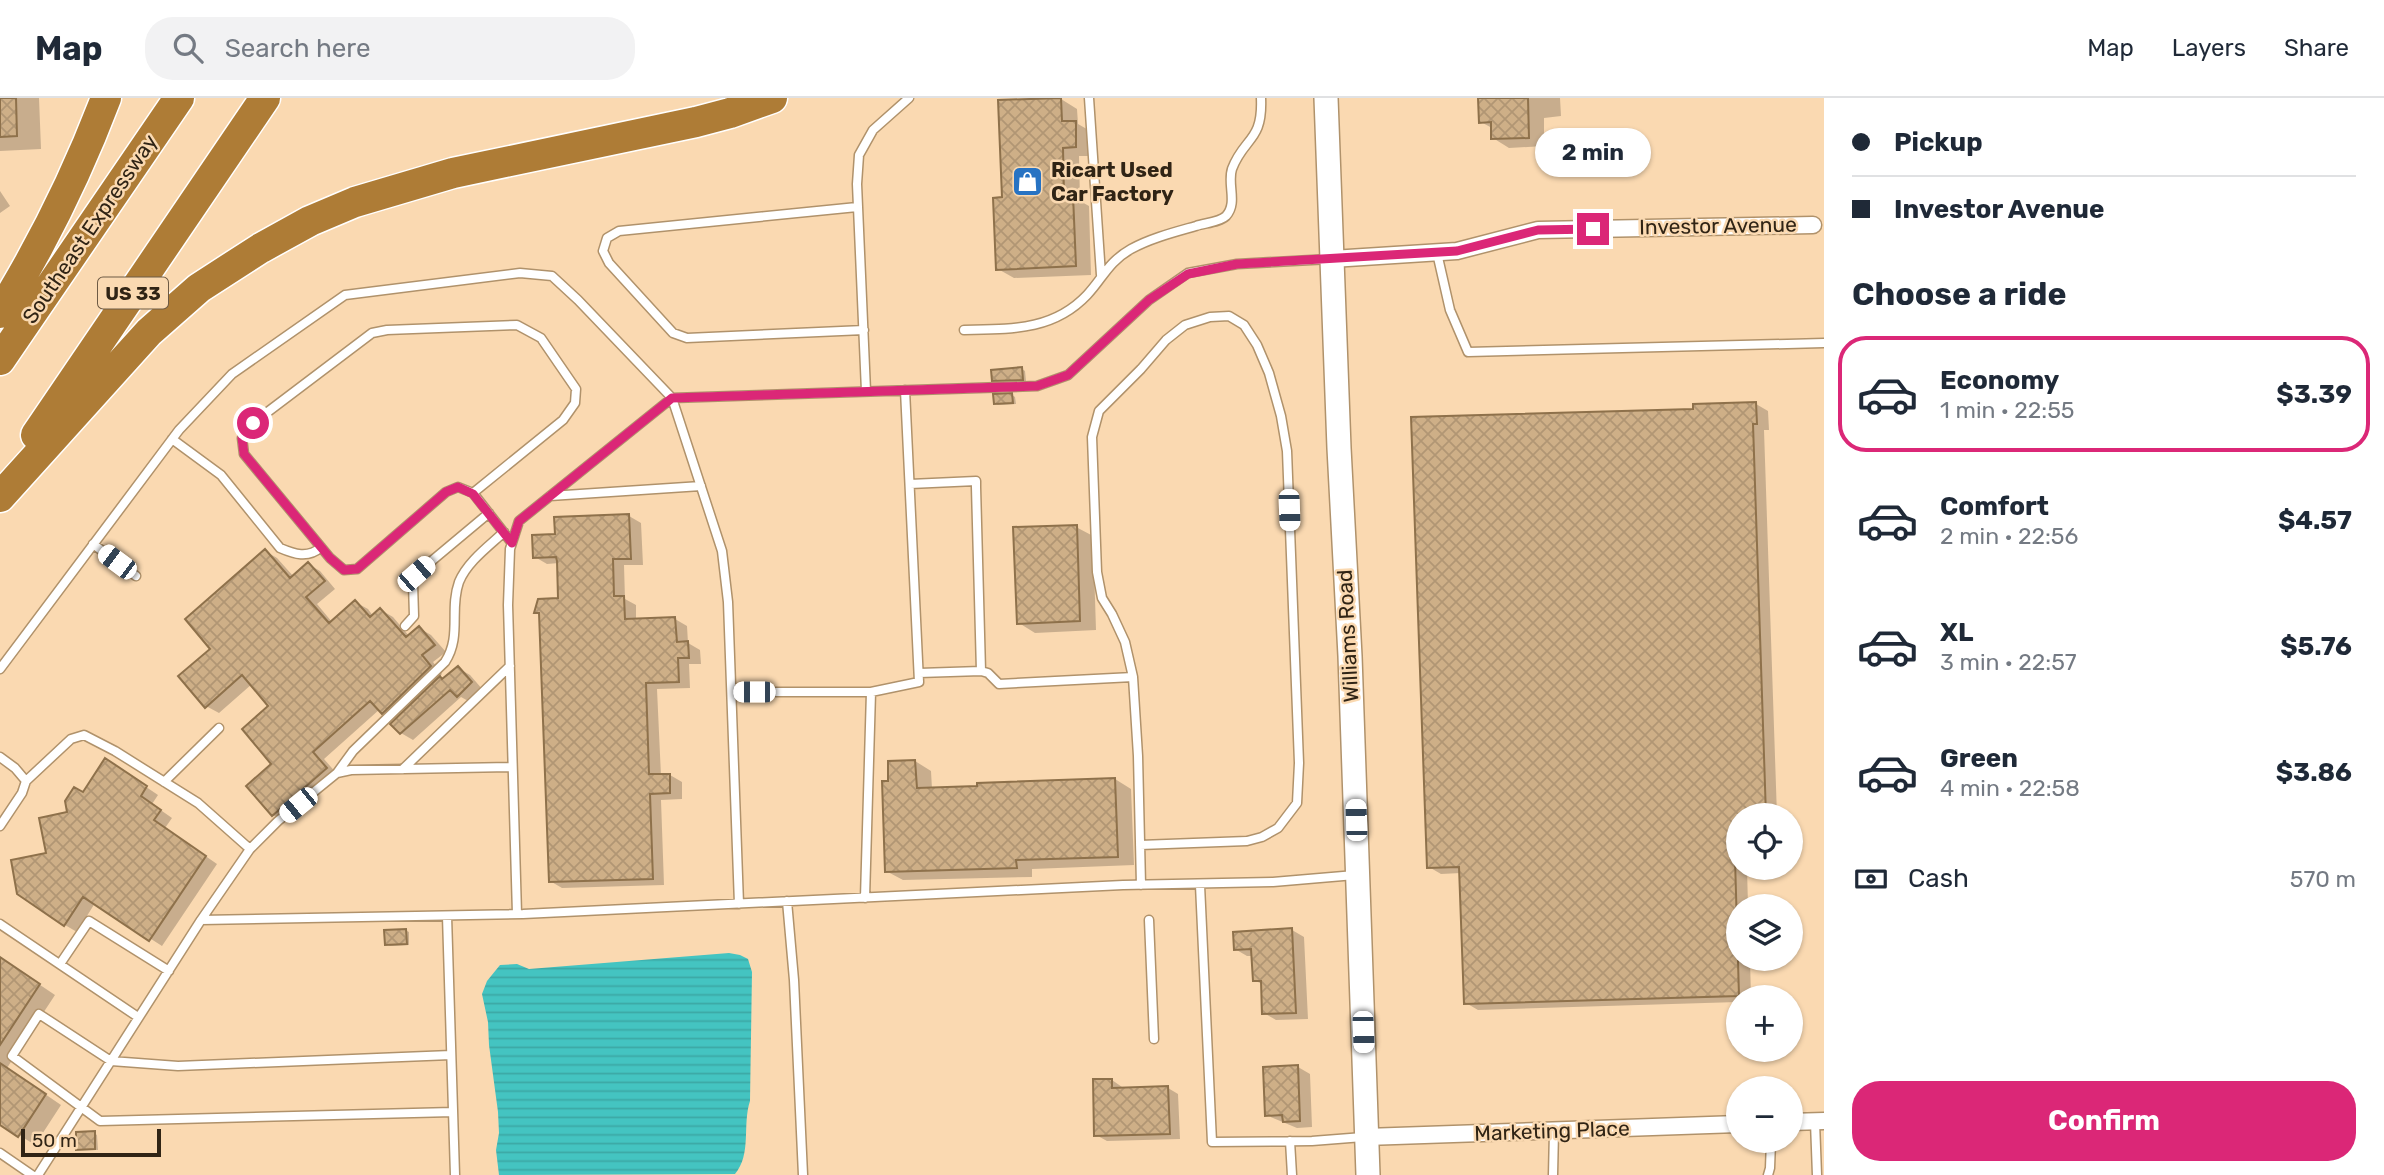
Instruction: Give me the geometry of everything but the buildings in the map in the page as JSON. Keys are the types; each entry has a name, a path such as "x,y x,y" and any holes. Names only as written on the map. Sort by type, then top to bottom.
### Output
{"highway":[{"path":"0,313 22,276 87,147 106,98"},
{"name":"Southeast Expressway","path":"0,360 179,98"},
{"name":"US 33","path":"0,487 265,98"},
{"path":"0,497 149,332 199,288 261,248 310,221 355,202 453,173 696,122 772,98"}],"main road":[{"name":"Williams Road","path":"1326,98 1368,1175"}],"street":[{"name":"Investor Avenue","path":"1332,259 1457,251 1538,230 1813,225"},
{"name":"Marketing Place","path":"1366,1137 1726,1124"}],"lane":[{"path":"866,391 857,207 859,155 873,130 909,98"},
{"path":"1089,98 1101,275"},
{"path":"964,330 1010,329 1038,325 1072,310 1090,292 1101,275 1131,250 1162,237 1224,218 1231,208 1231,171 1260,125 1261,98"},
{"path":"857,207 619,230 607,237 604,251 610,263 673,333 687,338 864,330"},
{"path":"1437,253 1450,310 1468,352 1824,343"},
{"path":"517,914 508,605 512,543 519,521 550,496 672,398 1037,386 1068,375 1149,300 1188,274 1237,264 1332,259"},
{"path":"0,669 172,439 232,373 345,295 520,273 552,276 672,398 722,551 728,602 738,904"},
{"path":"1140,845 1247,841 1262,837 1278,828 1297,803 1299,763 1287,451 1269,373 1257,345 1244,325 1229,316 1210,317 1185,325 1166,340 1099,411 1092,437 1097,572 1102,597 1125,642 1133,677 1141,885"},
{"path":"473,494 563,420 575,403 576,389 541,338 517,325 387,330 372,333 253,423 242,438 244,454 321,547 344,570 357,569 446,492 458,487 473,494 512,543"},
{"path":"732,692 871,692 919,682 905,390"},
{"path":"172,439 221,475 279,548 306,555 321,547"},
{"path":"909,484 976,481 981,671"},
{"path":"550,496 701,486"},
{"path":"405,626 414,617 413,583 416,574 489,513"},
{"path":"38,1175 201,920 250,849 278,821 337,773 353,751 445,663 453,650 460,580 472,562 504,532"},
{"path":"93,544 136,576"},
{"path":"402,769 510,666"},
{"path":"919,673 981,671 988,673 999,684 1133,677"},
{"path":"865,898 871,692"},
{"path":"164,782 219,728"},
{"path":"0,826 22,793 26,781 71,739 84,735 115,751 198,803 250,849"},
{"path":"0,757 26,781"},
{"path":"337,773 351,770 512,767"},
{"path":"201,920 517,914 1141,885 1273,883 1358,874"},
{"path":"1200,885 1212,1142 1366,1137"},
{"path":"787,901 794,980 803,1175"},
{"path":"447,916 455,1175"},
{"path":"1149,920 1154,1038"},
{"path":"60,964 89,921 169,971"},
{"path":"0,924 138,1017"},
{"path":"451,1055 178,1066 111,1061 39,1014 12,1056 100,1121 453,1112"},
{"path":"1818,1175 1820,1121"},
{"path":"1553,1175 1554,1131"},
{"path":"1290,1141 1292,1175"},
{"path":"0,1153 32,1175"},
{"path":"1768,1175 1771,1153"}],"water":[{"path":"729,953 748,959 752,972 750,1101 743,1158 735,1174 499,1175 496,1150 499,1133 498,1112 488,1022 482,994 487,981 500,965 517,964 529,969"}],"place":[{"name":"Ricart Used Car Factory","path":"1028,182"}],"route":[{"path":"253,423 242,438 244,454 330,558 344,570 357,569 446,492 458,487 473,494 512,543 519,521 672,398 1037,386 1068,375 1149,300 1188,274 1237,264 1457,251 1538,230 1593,229"}]}
